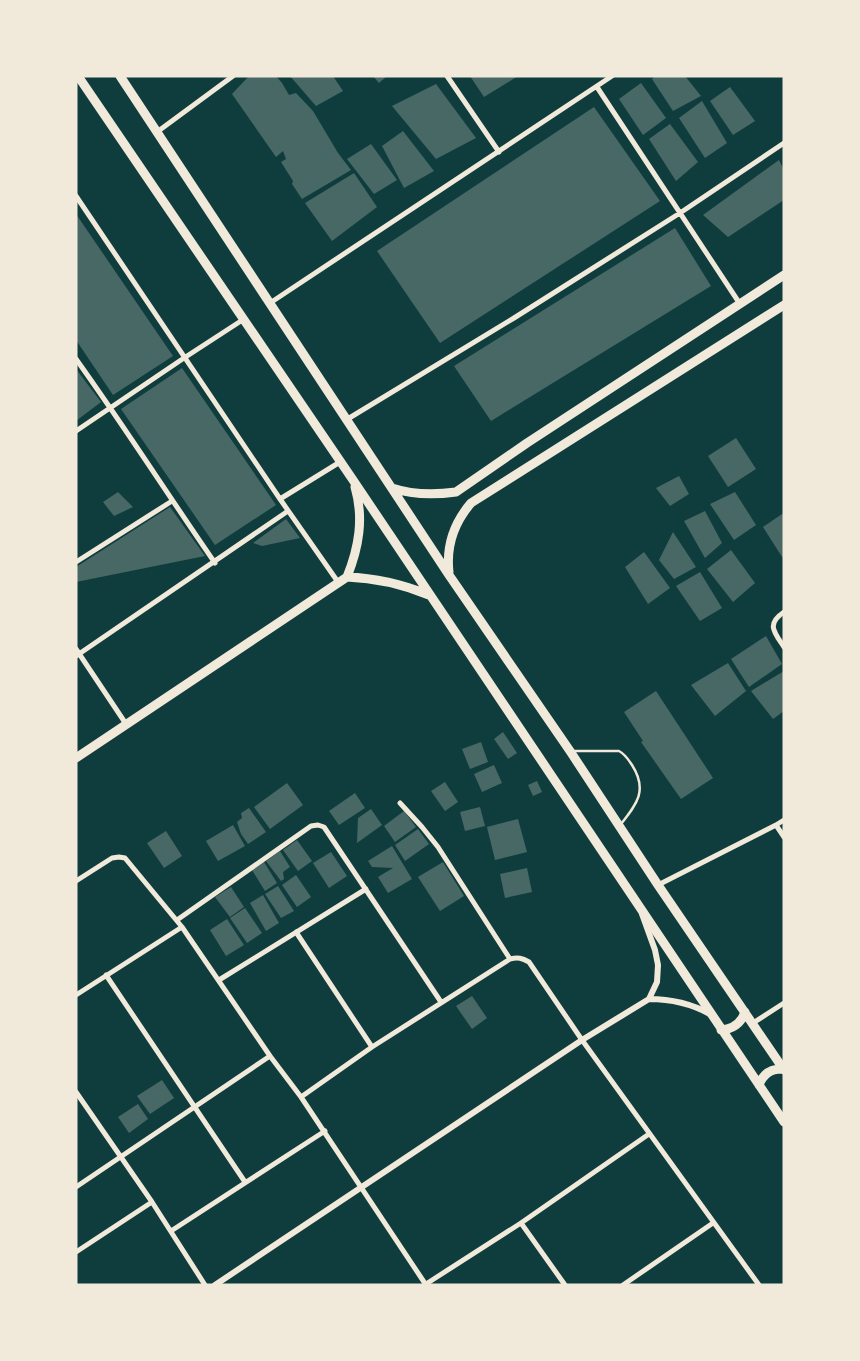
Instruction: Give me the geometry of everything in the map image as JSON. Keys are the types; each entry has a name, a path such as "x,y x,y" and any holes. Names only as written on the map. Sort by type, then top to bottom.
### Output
{"main road":[{"path":"78,76 244,319 784,1122"},
{"path":"120,76 449,575 784,1069"},
{"path":"392,488 422,494 456,492 784,275"},
{"path":"449,575 448,555 452,536 460,519 471,503 784,305"},
{"path":"76,758 346,576 355,553 360,529 360,512 352,480"},
{"path":"346,576 389,582 429,596"},
{"path":"721,1030 732,1028 740,1022 745,1012"},
{"path":"759,1085 763,1076 767,1073 775,1069 784,1069"}],"street":[{"path":"157,132 234,76"},
{"path":"447,76 499,152"},
{"path":"270,302 612,76"},
{"path":"597,87 740,304"},
{"path":"346,420 514,318 680,213 784,143"},
{"path":"76,196 184,358 338,582"},
{"path":"76,431 244,319"},
{"path":"76,359 215,562"},
{"path":"280,499 340,462"},
{"path":"76,562 172,501"},
{"path":"126,724 77,653 215,562 288,511"},
{"path":"784,612 776,616 773,625 775,633 784,647"},
{"path":"400,803 438,847 510,959"},
{"path":"658,885 784,820"},
{"path":"776,825 784,837"},
{"path":"177,920 311,826 324,826 442,1002"},
{"path":"76,881 112,858 126,858 182,927 270,1056 325,1131 426,1284 521,1223 649,1134"},
{"path":"219,980 366,889"},
{"path":"640,908 655,950 658,965 656,982 649,999"},
{"path":"76,995 182,927"},
{"path":"296,932 372,1047"},
{"path":"301,1097 372,1047 510,959 523,958 529,962 582,1040 759,1285"},
{"path":"106,975 245,1182"},
{"path":"215,1285 582,1040 649,999 662,999 687,1004 710,1014"},
{"path":"753,1023 784,1003"},
{"path":"76,1187 270,1056"},
{"path":"76,1092 152,1202 205,1285"},
{"path":"171,1231 325,1131"},
{"path":"76,1252 152,1202"},
{"path":"521,1223 565,1285"},
{"path":"623,1285 713,1223"}],"lane":[{"path":"570,751 612,750 624,753 637,774 640,791 633,810 620,826"}],"building":[{"path":"249,76 276,76 289,95 296,93 313,111 338,153 351,170 302,199 281,162 286,159 283,151 276,157 232,94"},
{"path":"290,76 333,76 343,91 316,106"},
{"path":"373,76 387,76 379,83"},
{"path":"470,76 518,76 484,97"},
{"path":"655,76 685,76 701,96 673,111 652,79"},
{"path":"641,83 666,118 643,135 619,99"},
{"path":"436,84 476,138 436,159 392,106"},
{"path":"730,87 755,121 733,135 710,101"},
{"path":"702,101 727,143 705,158 679,118"},
{"path":"594,107 660,201 440,343 377,251"},
{"path":"670,124 698,162 676,181 649,139"},
{"path":"403,131 434,171 404,188 382,146"},
{"path":"371,144 397,180 374,194 347,159"},
{"path":"779,160 784,170 784,200 728,237 703,215"},
{"path":"354,173 377,207 332,241 305,203"},
{"path":"76,214 173,356 113,395 76,340"},
{"path":"675,228 711,286 491,421 454,366"},
{"path":"182,368 276,505 215,545 121,409"},
{"path":"76,369 101,402 76,421"},
{"path":"736,438 756,469 728,487 708,456"},
{"path":"679,476 689,494 670,506 656,488"},
{"path":"118,492 133,507 114,516 103,502"},
{"path":"735,492 756,525 734,540 710,504"},
{"path":"170,507 205,556 76,582 76,567"},
{"path":"705,511 722,543 705,558 684,521"},
{"path":"782,514 784,516 784,560 763,527"},
{"path":"286,519 300,538 262,546 253,543"},
{"path":"673,532 696,567 674,579 659,560"},
{"path":"731,550 755,583 733,602 707,569"},
{"path":"644,552 670,588 648,604 625,567"},
{"path":"700,572 722,608 700,621 676,586"},
{"path":"766,636 782,664 749,687 731,659"},
{"path":"728,663 746,691 715,716 691,685"},
{"path":"784,671 784,711 773,719 751,691"},
{"path":"656,691 713,778 681,799 641,742 643,741 624,712"},
{"path":"503,732 517,753 508,759 494,739"},
{"path":"481,742 488,762 470,769 462,749"},
{"path":"494,765 502,783 482,792 474,774"},
{"path":"537,781 542,792 533,796 528,785"},
{"path":"445,782 458,802 445,811 431,791"},
{"path":"287,783 303,805 270,829 254,807"},
{"path":"355,793 365,808 339,825 329,811"},
{"path":"480,807 485,826 465,831 460,812"},
{"path":"249,808 266,832 248,844 241,834 237,822 242,818 241,813"},
{"path":"371,809 382,825 357,843 358,818"},
{"path":"404,811 416,827 395,842 384,826"},
{"path":"518,819 527,852 495,860 487,827"},
{"path":"233,825 245,846 218,861 206,841"},
{"path":"418,829 429,844 405,861 395,845"},
{"path":"166,831 182,856 164,868 147,843"},
{"path":"297,840 312,861 298,871 283,850"},
{"path":"392,846 412,879 388,893 378,877 393,868 372,867 368,861"},
{"path":"280,851 290,867 283,872 284,879 281,881 266,861"},
{"path":"331,852 347,876 329,888 313,863"},
{"path":"264,862 277,883 265,891 252,870"},
{"path":"443,862 464,896 440,911 418,877"},
{"path":"527,868 532,892 505,898 500,874"},
{"path":"296,875 311,897 297,907 282,885"},
{"path":"278,886 294,911 281,918 265,894"},
{"path":"231,887 244,907 230,917 215,897"},
{"path":"263,895 279,923 266,931 250,903"},
{"path":"245,908 262,933 247,943 230,918"},
{"path":"227,919 244,945 226,956 210,930"},
{"path":"472,996 487,1018 472,1029 456,1006"},
{"path":"162,1080 174,1098 150,1114 137,1096"},
{"path":"138,1104 148,1119 129,1133 118,1117"}]}
